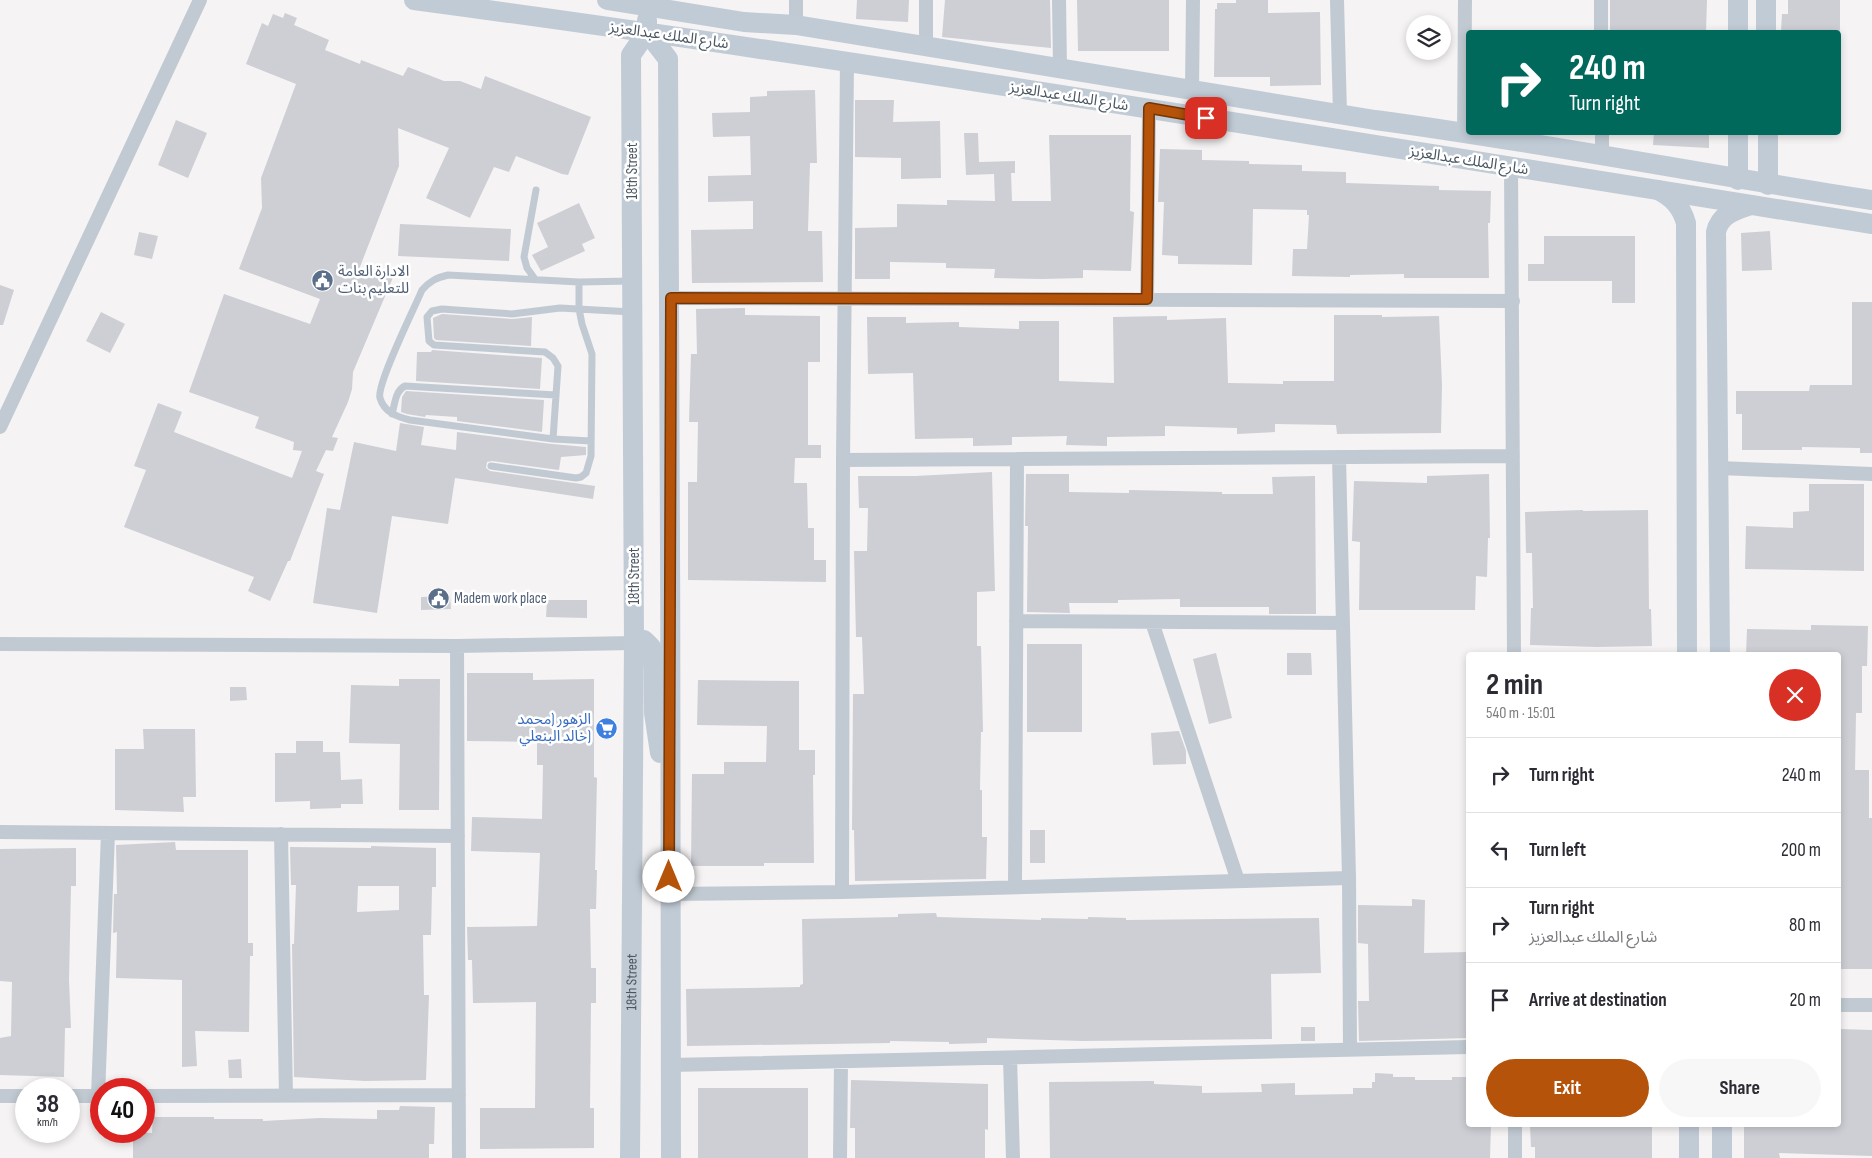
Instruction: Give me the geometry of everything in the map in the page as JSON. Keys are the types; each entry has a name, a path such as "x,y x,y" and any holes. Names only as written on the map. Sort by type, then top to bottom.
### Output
{"street":[{"path":"0,427 200,0"},
{"name":"شارع الملك عبدالعزيز","path":"414,0 648,32 1149,108 1872,224"},
{"name":"شارع الملك عبدالعزيز","path":"607,0 647,3 744,22 796,25 1340,114 1464,132"},
{"path":"796,0 796,25"},
{"path":"926,0 926,46"},
{"path":"1059,0 1060,68"},
{"path":"1192,90 1193,0"},
{"path":"1337,0 1340,114"},
{"path":"1464,132 1465,0"},
{"path":"1601,0 1601,30"},
{"path":"1738,0 1738,30"},
{"path":"1766,0 1766,30"},
{"path":"647,3 648,32 668,59 671,298 670,1158"},
{"name":"18th Street","path":"630,1158 634,643 631,56 648,32"},
{"path":"842,892 843,460 847,62"},
{"path":"1147,299 1149,108"},
{"name":"شارع الملك عبدالعزيز","path":"1481,135 1738,180 1872,200"},
{"path":"1602,135 1602,156"},
{"path":"1738,135 1738,180"},
{"path":"1768,135 1768,184"},
{"path":"1511,166 1514,652"},
{"path":"1657,188 1670,196 1678,204 1683,212 1686,223 1687,652"},
{"path":"1720,652 1716,232 1717,225 1729,213 1751,205"},
{"path":"671,298 1513,301"},
{"path":"843,460 1513,456"},
{"path":"1339,457 1350,878 1350,1050"},
{"path":"1015,886 1017,459"},
{"path":"1719,468 1872,474"},
{"path":"1016,621 1343,623"},
{"path":"1152,622 1238,881"},
{"path":"0,644 457,646 634,643 644,640 651,647 654,669 654,713 670,824"},
{"path":"457,646 459,1158"},
{"path":"0,832 458,836"},
{"path":"101,1078 108,833"},
{"path":"281,834 286,1095"},
{"path":"669,894 842,892 1350,878"},
{"path":"1841,1005 1872,1005"},
{"path":"670,1065 1466,1047"},
{"path":"1010,1058 1013,1158"},
{"path":"840,1158 841,1062"},
{"path":"155,1096 458,1095"},
{"path":"0,1096 15,1096"},
{"path":"1515,1127 1515,1158"},
{"path":"1689,1127 1689,1158"},
{"path":"1722,1127 1722,1158"}],"lane":[{"path":"535,279 527,268 524,257 536,190"},
{"path":"591,441 554,439 410,420 392,414 383,404 379,393 388,367 422,290 438,277 580,282 632,281"},
{"path":"491,466 576,478 586,474 590,465 592,354 579,309 580,282"},
{"path":"554,439 558,366 553,358 545,352 434,345 429,341 427,317 432,311 442,309 512,314 560,308 632,312"},
{"path":"392,414 397,393 405,386 556,395"}],"building":[{"path":"857,0 909,0 908,22 856,19"},
{"path":"945,0 1050,0 1051,48 942,37"},
{"path":"1077,0 1169,0 1169,51 1078,51"},
{"path":"1236,0 1268,0 1268,13 1320,12 1321,85 1270,86 1270,77 1214,77 1215,9 1217,9 1217,3 1236,3"},
{"path":"1610,0 1707,0 1706,30 1610,30"},
{"path":"1788,0 1840,0 1840,30 1781,30 1782,14 1788,14"},
{"path":"285,13 297,18 294,25 329,40 325,50 360,64 361,60 403,76 408,67 444,81 460,81 481,89 485,76 591,117 568,175 516,156 509,172 494,167 470,218 426,198 449,148 398,128 399,166 358,272 394,275 353,372 352,389 348,402 332,437 338,438 333,451 326,450 316,471 324,474 290,561 288,561 270,601 248,591 254,577 124,527 146,470 134,466 158,403 182,412 174,432 292,478 302,451 293,450 294,442 255,428 259,417 189,392 224,294 310,324 320,299 239,269 262,208 261,178 296,84 246,64 262,23 268,26 273,14 283,18"},
{"path":"815,90 817,163 810,163 808,231 822,231 823,282 692,283 691,230 753,229 753,201 708,202 708,176 751,175 750,136 713,137 712,113 750,112 750,97 767,96 767,91"},
{"path":"855,100 894,100 893,122 940,121 941,178 901,179 901,158 855,157"},
{"path":"176,120 207,133 188,178 158,165"},
{"path":"964,133 978,133 979,162 1015,161 1015,173 1011,173 1012,201 1051,201 1049,135 1131,135 1130,211 1134,212 1131,271 1083,270 1083,278 994,278 995,269 946,268 946,263 890,262 890,279 855,279 855,228 897,227 897,204 947,205 947,200 995,201 994,174 966,175"},
{"path":"1654,135 1709,135 1709,148 1653,145"},
{"path":"1160,149 1202,150 1202,160 1249,161 1249,164 1302,165 1302,171 1346,172 1346,183 1439,186 1439,190 1491,191 1490,223 1488,223 1489,278 1404,278 1404,274 1350,275 1350,277 1292,276 1293,249 1307,249 1309,215 1307,215 1307,210 1253,209 1252,265 1178,264 1178,256 1162,255 1164,202 1158,202"},
{"path":"579,203 595,238 582,244 585,251 541,271 532,255 548,247 537,223"},
{"path":"400,224 511,229 509,261 398,256"},
{"path":"1770,231 1772,270 1742,271 1741,233"},
{"path":"139,232 158,236 152,259 134,255"},
{"path":"1544,236 1635,236 1635,303 1612,303 1612,281 1528,281 1528,264 1544,264"},
{"path":"0,285 14,290 3,325 0,325"},
{"path":"1852,302 1872,302 1872,453 1860,453 1860,448 1802,447 1802,450 1742,450 1742,414 1736,414 1736,391 1809,391 1810,385 1852,385"},
{"path":"745,308 745,315 820,316 820,362 808,362 808,445 821,445 821,458 795,458 794,483 807,483 808,528 814,528 814,560 826,560 826,582 688,580 688,482 697,482 698,422 689,422 691,354 697,354 696,309"},
{"path":"101,312 125,324 110,353 86,341"},
{"path":"442,314 512,319 532,317 531,346 436,340 434,338 433,318"},
{"path":"1334,315 1382,315 1382,317 1439,316 1442,385 1441,433 1337,434 1336,425 1275,424 1275,432 1237,434 1237,428 1165,426 1165,436 1107,437 1107,446 1066,445 1067,436 1012,437 1012,445 973,446 973,438 915,439 913,373 868,374 867,317 906,317 906,323 959,322 959,327 1019,329 1019,321 1059,321 1059,381 1114,383 1113,317 1167,316 1167,320 1226,318 1228,383 1283,384 1283,381 1334,381"},
{"path":"432,350 542,358 540,389 416,381 417,352 431,352"},
{"path":"406,391 544,400 542,432 457,421 457,417 426,415 425,417 407,414 401,412 402,397"},
{"path":"400,423 424,427 421,445 456,450 457,432 586,447 586,455 561,457 559,470 492,461 487,462 486,468 490,471 595,486 593,499 455,478 448,524 392,516 377,613 313,603 327,508 340,510 354,442 396,451"},
{"path":"992,472 995,591 977,592 977,646 981,646 983,732 981,732 980,790 982,790 982,837 987,837 986,879 855,881 854,830 852,830 853,694 864,694 862,637 856,637 854,551 867,551 868,508 859,508 858,476 915,476"},
{"path":"1026,474 1069,474 1069,492 1129,493 1129,490 1222,492 1222,494 1273,494 1272,477 1315,476 1316,614 1269,614 1269,607 1180,607 1180,599 1118,600 1118,603 1069,603 1070,613 1027,612 1028,526 1025,526"},
{"path":"1489,474 1490,538 1488,538 1487,577 1476,576 1475,610 1359,610 1360,542 1352,541 1354,481 1427,483 1427,476"},
{"path":"1809,484 1864,484 1864,571 1745,569 1746,526 1793,528 1793,512 1809,511"},
{"path":"1648,510 1649,609 1651,609 1652,646 1530,645 1531,608 1533,608 1532,553 1526,553 1525,512"},
{"path":"450,596 451,609 421,610 421,597"},
{"path":"547,600 587,600 587,618 546,617"},
{"path":"1811,625 1868,626 1867,666 1862,666 1862,713 1856,713 1855,770 1869,770 1869,818 1872,818 1872,969 1841,969 1841,652 1746,652 1747,629 1811,630"},
{"path":"1027,644 1082,644 1082,732 1027,732"},
{"path":"1216,653 1232,718 1209,724 1193,659"},
{"path":"1287,653 1311,653 1312,675 1287,675"},
{"path":"467,673 533,673 533,680 594,679 594,777 597,778 595,870 597,870 596,909 590,909 591,968 596,968 596,1003 591,1003 590,1108 594,1108 594,1148 480,1149 480,1108 535,1108 536,1002 473,1003 472,960 468,960 467,927 537,926 540,853 471,851 472,817 542,819 543,765 537,765 537,742 467,741"},
{"path":"399,679 440,679 439,810 399,810 400,744 349,743 351,685 399,686"},
{"path":"698,680 799,681 799,750 815,750 815,775 813,775 814,863 764,863 764,866 691,866 692,774 724,774 724,762 766,762 767,726 697,725"},
{"path":"230,687 246,687 247,700 230,701"},
{"path":"143,729 195,729 196,797 183,797 184,812 115,810 115,749 144,749"},
{"path":"1179,731 1186,751 1186,764 1153,765 1151,733"},
{"path":"296,741 323,741 323,752 340,752 341,780 362,779 363,804 341,804 341,808 310,809 310,801 275,802 275,753 296,753"},
{"path":"1030,830 1045,830 1045,863 1030,863"},
{"path":"175,842 176,850 248,850 248,943 253,943 253,956 250,956 249,1032 195,1031 197,1066 182,1067 182,980 116,978 117,932 113,933 114,894 117,894 116,845"},
{"path":"371,846 436,848 436,887 432,887 431,935 423,935 424,995 429,995 426,1080 365,1081 294,1077 292,944 294,944 296,885 291,885 290,847 371,848","holes":["358,886 399,886 399,910 357,912"]},
{"path":"76,848 76,886 71,886 69,980 71,1028 65,1028 64,1077 0,1075 0,1038 11,1036 12,982 0,981 0,849"},
{"path":"1412,899 1425,900 1424,953 1466,952 1466,1038 1359,1041 1358,1001 1369,1001 1368,944 1358,943 1358,905 1412,906"},
{"path":"936,913 937,917 1041,920 1041,918 1088,919 1088,917 1126,918 1126,920 1319,918 1321,973 1271,974 1272,1039 1083,1041 987,1038 987,1043 949,1044 949,1042 890,1041 890,1043 687,1046 686,989 800,987 803,984 802,919 898,917 898,914"},
{"path":"1301,1027 1315,1027 1315,1041 1301,1041"},
{"path":"1841,1029 1872,1030 1872,1156 1779,1153 1780,1158 1744,1158 1744,1127 1841,1127"},
{"path":"241,1059 242,1078 229,1078 228,1060"},
{"path":"1375,1073 1393,1074 1393,1077 1415,1077 1415,1080 1452,1080 1452,1077 1466,1077 1466,1127 1491,1127 1490,1158 1050,1158 1049,1082 1154,1081 1154,1084 1202,1086 1202,1093 1262,1092 1261,1084 1295,1083 1295,1095 1353,1094 1353,1088 1372,1088 1372,1082 1375,1082"},
{"path":"851,1080 988,1084 988,1130 985,1129 985,1158 855,1158 855,1128 850,1128"},
{"path":"698,1088 808,1088 808,1158 698,1158"},
{"path":"400,1106 435,1107 434,1144 429,1144 429,1158 133,1158 133,1143 155,1143 155,1117 214,1117 214,1119 263,1119 263,1121 320,1118 377,1119 377,1110 399,1110"},
{"path":"1530,1127 1652,1127 1652,1158 1535,1158 1535,1147 1531,1147"}],"place":[{"name":"الادارة العامة للتعليم بنات","path":"322,280"},
{"name":"Madem work place","path":"438,598"},
{"name":"الزهور (محمد خالد البنعلي)","path":"607,728"}],"route":[{"path":"669,877 671,298 1147,299 1149,108 1206,118"}]}
